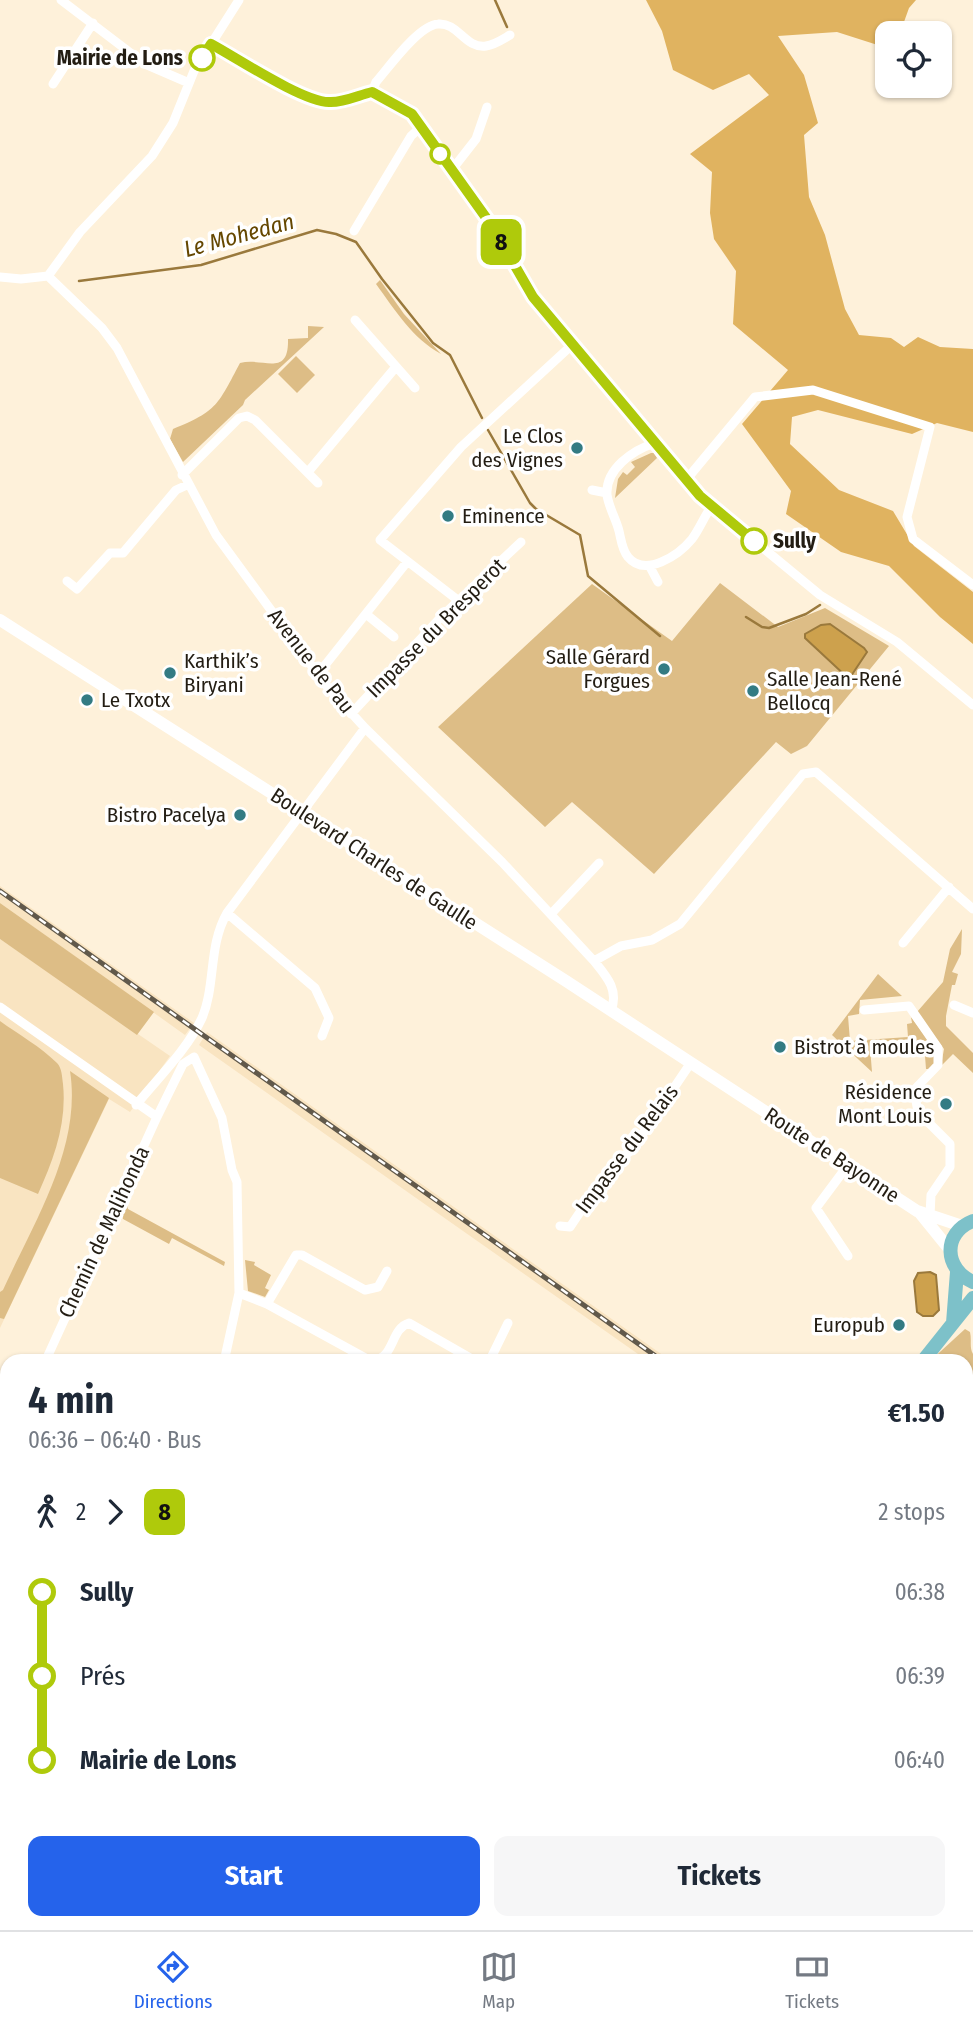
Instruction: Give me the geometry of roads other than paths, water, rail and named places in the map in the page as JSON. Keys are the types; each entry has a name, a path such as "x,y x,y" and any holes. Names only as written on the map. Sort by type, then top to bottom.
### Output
{"main road":[{"name":"Boulevard Charles de Gaulle","path":"0,620 746,1100"},
{"name":"Route de Bayonne","path":"746,1100 924,1213 967,1224"},
{"name":"Route de Bayonne","path":"924,1213 950,1250"},
{"path":"953,1323 957,1272 950,1250 956,1233 967,1224"},
{"path":"957,1272 973,1282"},
{"path":"928,1354 973,1298"}],"street":[{"path":"61,0 145,64 189,83"},
{"path":"0,277 21,279 48,276 80,232 152,156 173,123 189,83 239,0"},
{"path":"53,84 93,23"},
{"path":"372,92 376,82 421,31 438,24 449,26 474,46 487,46 510,35"},
{"path":"211,44 288,88 316,99 330,103 372,92 406,110 422,126 492,226 533,297 711,507 820,595 897,642 973,705"},
{"path":"451,171 476,139 487,107"},
{"path":"354,231 411,136 422,126"},
{"name":"Avenue de Pau","path":"48,276 102,328 117,348 187,485 232,560 318,674 365,728 502,862 594,961 614,993 611,1011"},
{"path":"355,320 415,388"},
{"path":"459,601 380,540 461,447 573,344"},
{"path":"308,472 395,368"},
{"path":"686,480 755,397 813,390 930,427 907,517 913,538 973,585"},
{"path":"182,475 239,418 247,416 256,420 318,482"},
{"path":"655,443 623,460 615,471 607,493 628,557 638,565 650,567 683,548 711,507"},
{"path":"67,581 77,589 110,553 123,553 176,490 187,485"},
{"path":"592,490 607,493"},
{"name":"Impasse du Bresperot","path":"352,714 441,617 522,542"},
{"path":"318,674 407,562"},
{"path":"650,567 658,582"},
{"path":"366,614 394,637"},
{"path":"136,1105 186,1045 202,1017 215,944 227,913 365,728"},
{"path":"594,961 621,946 652,940 680,924 803,774 811,771 837,789 973,909"},
{"path":"551,914 599,863"},
{"path":"903,943 949,887"},
{"path":"227,913 315,988 329,1018 322,1036"},
{"path":"954,1005 973,1013"},
{"path":"864,1010 909,1006 938,1048 938,1065 914,1090 918,1112 950,1144 950,1167 930,1195 924,1213"},
{"path":"0,1007 157,1118"},
{"path":"152,1128 183,1064 194,1056 222,1118 232,1170 237,1182 239,1293 226,1354"},
{"name":"Impasse du Relais","path":"561,1226 570,1227 611,1166 632,1150 690,1064"},
{"name":"Chemin de Malihonda","path":"51,1354 152,1128 136,1105"},
{"path":"848,1165 816,1208 848,1256"},
{"path":"267,1304 296,1255 302,1255 365,1290 378,1287 387,1271"},
{"path":"239,1293 267,1304 358,1354"},
{"path":"387,1354 400,1328 409,1323 463,1354"},
{"path":"493,1354 508,1323"}],"waterway":[{"path":"495,0 507,27"},
{"name":"Le Mohedan","path":"79,281 201,265 317,230 336,234 356,242 433,343 450,355 482,418"},
{"name":"Le Mohedan","path":"488,430 530,503 580,535 588,576 660,636"},
{"name":"Le Mohedan","path":"746,617 762,627 769,628 806,614 820,605"}],"railway":[{"path":"0,891 653,1354"}],"place":[{"name":"Mairie de Lons","path":"202,58"},
{"name":"Le Clos des Vignes","path":"577,448"},
{"name":"Eminence","path":"448,516"},
{"name":"Sully","path":"754,541"},
{"name":"Salle Gérard Forgues","path":"664,669"},
{"name":"Karthik’s Biryani","path":"170,673"},
{"name":"Salle Jean-René Bellocq","path":"753,691"},
{"name":"Le Txotx","path":"87,700"},
{"name":"Bistro Pacelya","path":"240,815"},
{"name":"Bistrot à moules","path":"780,1047"},
{"name":"Résidence Mont Louis","path":"946,1104"},
{"name":"Europub","path":"899,1325"}]}
